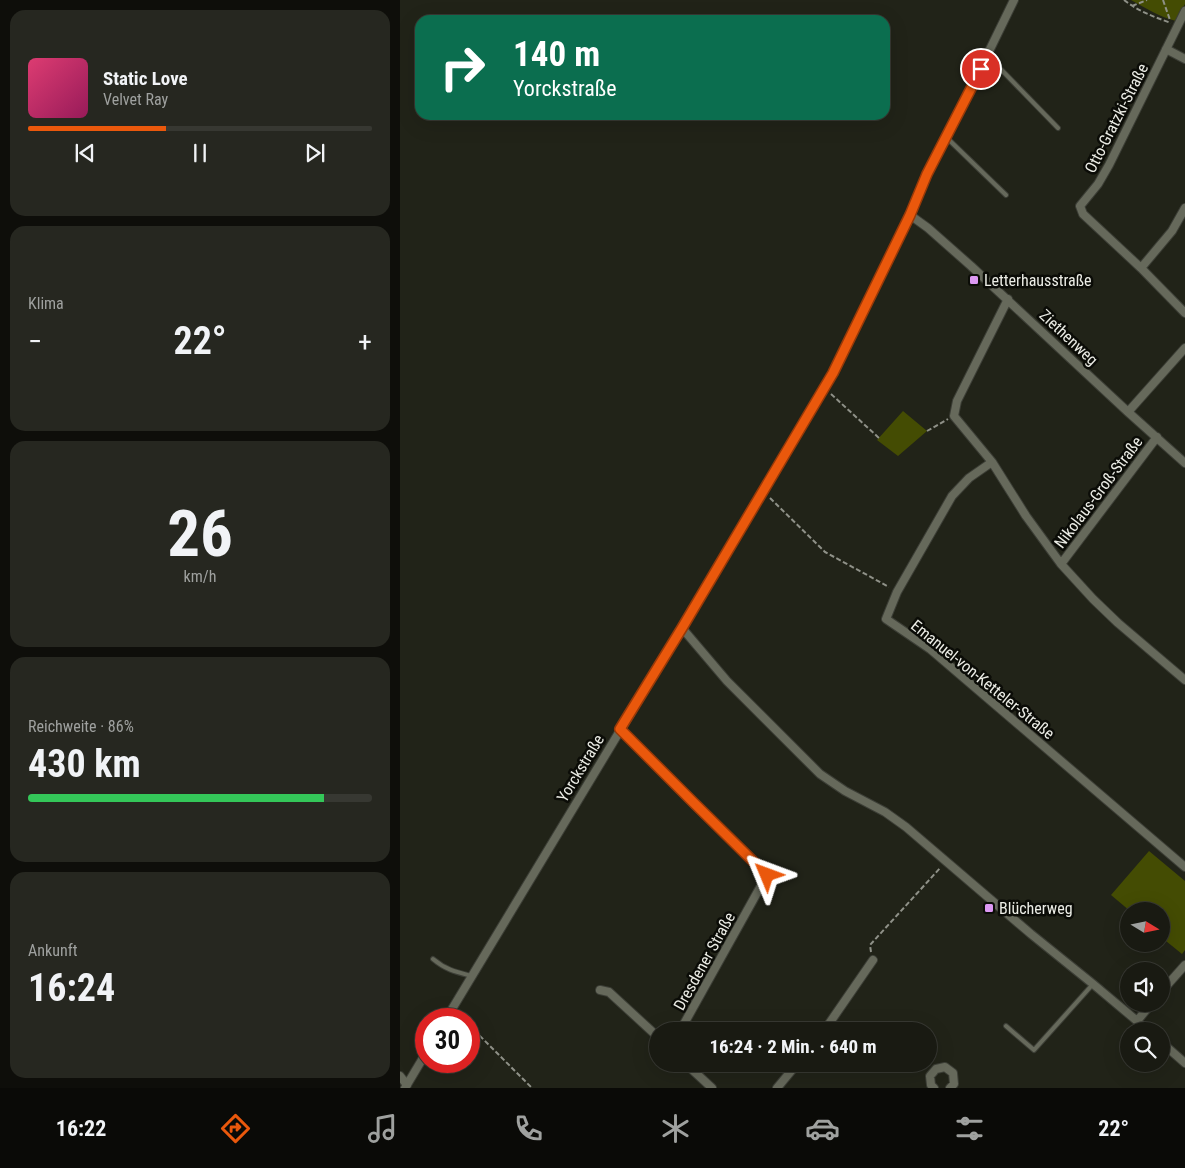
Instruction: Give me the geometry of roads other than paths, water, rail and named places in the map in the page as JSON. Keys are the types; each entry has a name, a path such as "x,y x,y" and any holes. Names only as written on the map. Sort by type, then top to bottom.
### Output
{"street":[{"name":"Yorckstraße","path":"453,1008 825,388 910,215 927,174 1014,0"},
{"name":"Otto-Gratzki-Straße","path":"1185,11 1109,165 1098,184 1080,206 1083,214 1141,268 1185,313"},
{"path":"1166,49 1185,59"},
{"path":"1141,268 1172,231 1185,208"},
{"name":"Ziethenweg","path":"910,215 928,228 1008,299 1185,463"},
{"path":"1008,299 957,401 954,416 992,462 1026,516 1061,564 1118,623 1185,680"},
{"path":"1128,412 1185,348"},
{"name":"Nikolaus-Groß-Straße","path":"1061,564 1157,438"},
{"name":"Emanuel-von-Ketteler-Straße","path":"992,462 969,478 952,496 898,592 886,619 930,649 1185,867"},
{"path":"682,628 727,681 820,774 845,792 885,812 906,827 1031,934 1137,1021 1144,1012"},
{"name":"Dresdener Straße","path":"620,729 767,875 685,1022"},
{"path":"830,1022 873,960"},
{"path":"1170,982 1185,965"},
{"path":"600,990 609,992 649,1029"},
{"path":"1170,1050 1185,1063"},
{"path":"934,1088 930,1085 930,1076 936,1068 944,1067 953,1073 954,1084 950,1088"},
{"path":"400,1076 406,1086 415,1071"},
{"path":"695,1072 712,1088"},
{"path":"777,1088 790,1072"}],"lane":[{"path":"987,55 1058,128"},
{"path":"946,137 1006,195"},
{"path":"433,959 450,971 472,976"},
{"path":"1006,1026 1034,1050 1093,984"}],"place":[{"name":"Letterhausstraße","path":"974,280"},
{"name":"Blücherweg","path":"989,908"}]}
